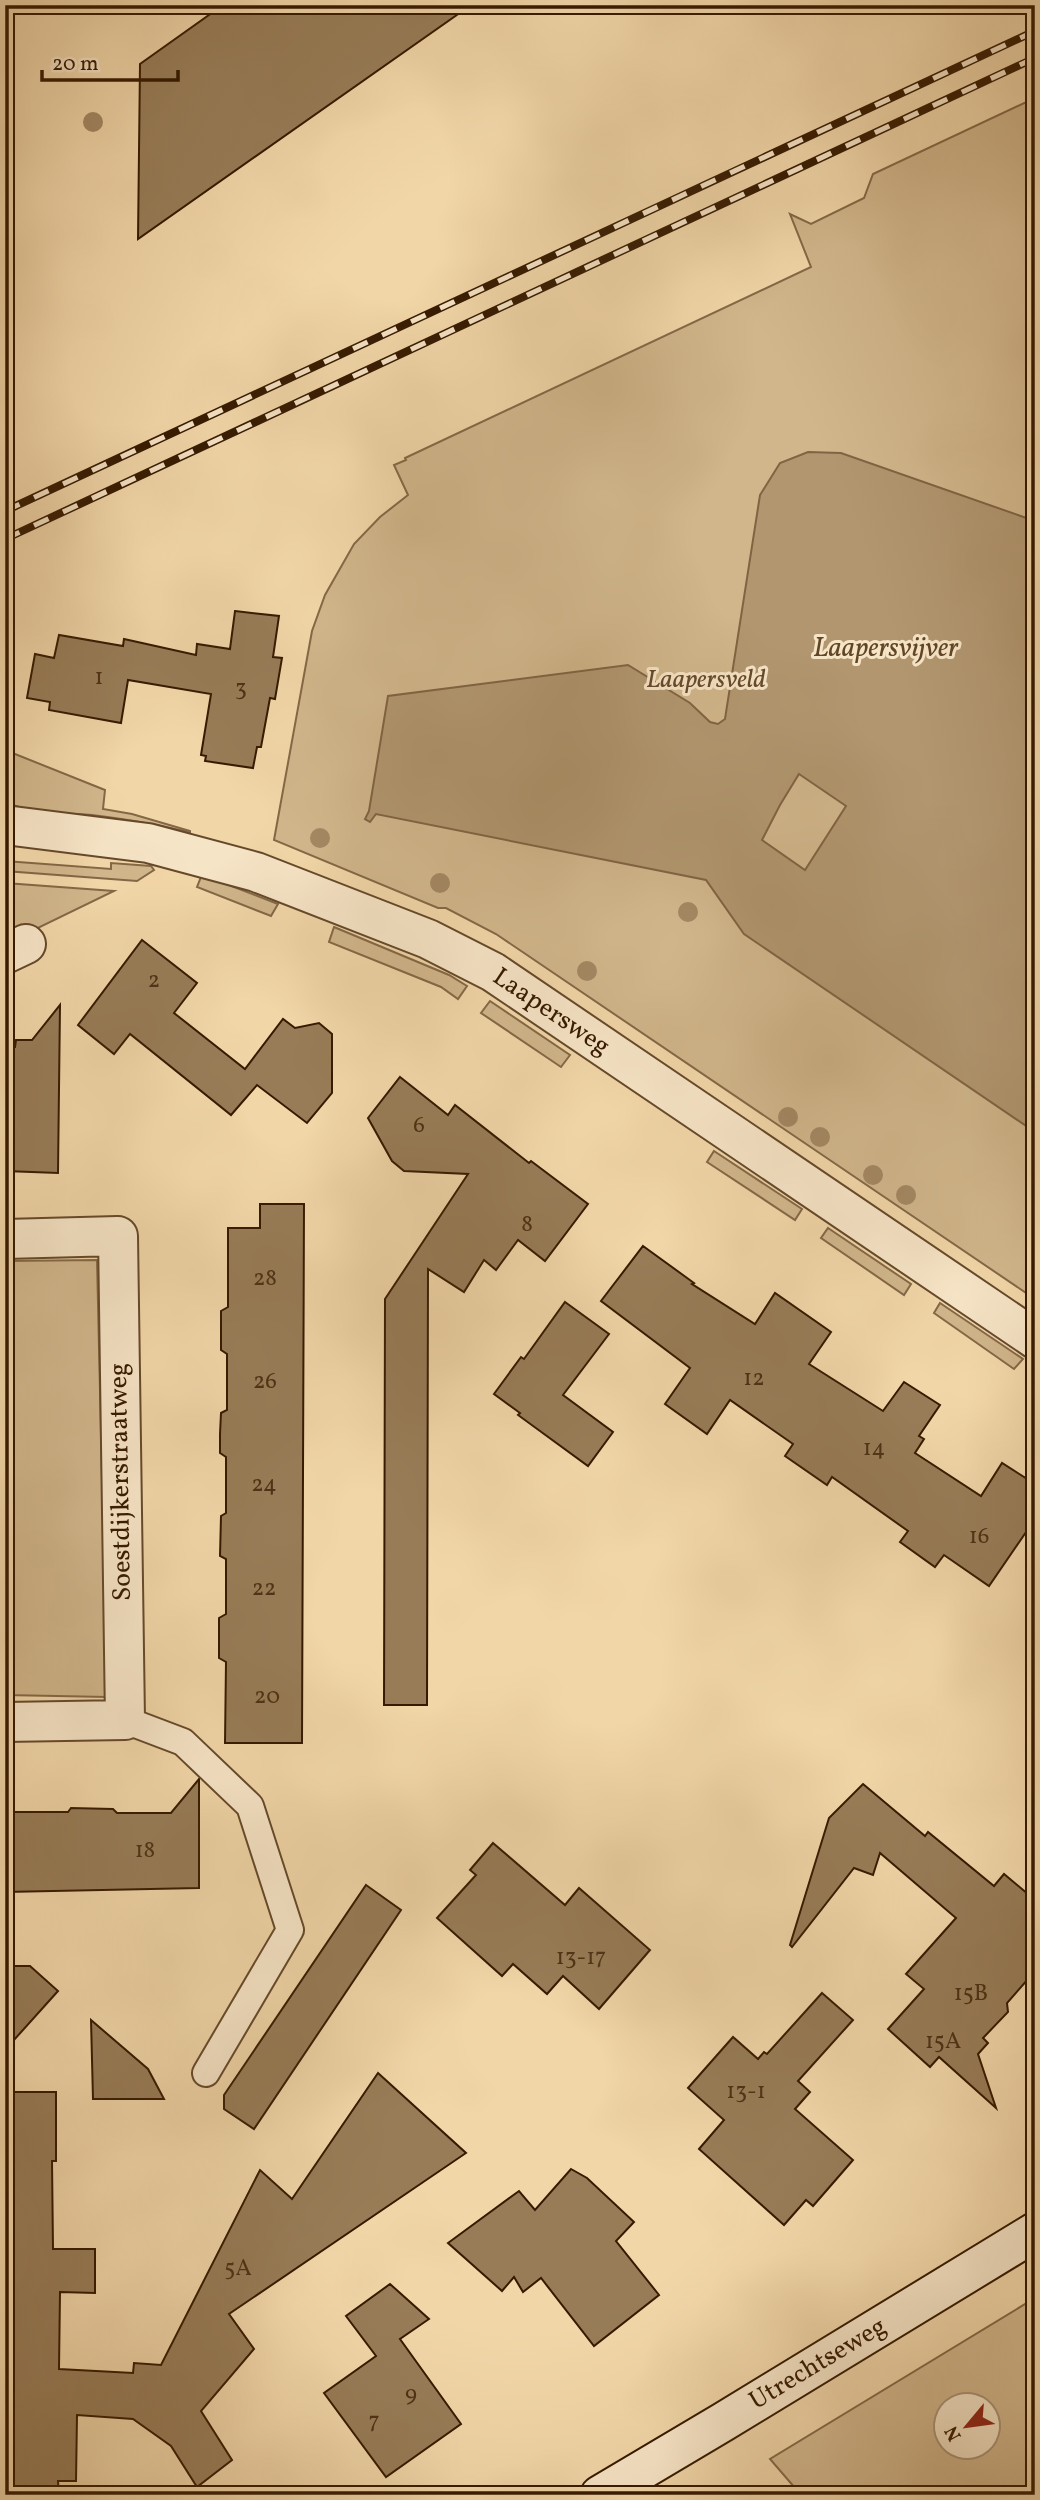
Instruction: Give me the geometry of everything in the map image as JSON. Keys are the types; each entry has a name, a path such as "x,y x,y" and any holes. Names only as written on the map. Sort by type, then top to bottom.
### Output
{"street":[{"name":"Laapersweg","path":"5,825 148,843 203,856 256,872 428,939 493,972 1035,1339"},
{"name":"Soestdijkerstraatweg","path":"5,1239 118,1237 125,1720"},
{"path":"5,1722 125,1720"},
{"name":"Utrechtseweg","path":"600,2495 1035,2232"}],"lane":[{"path":"125,1720 183,1742 250,1806 290,1930 206,2073"}],"green space":[{"name":"Laapersveld","path":"1035,98 1035,1299 496,934 446,908 438,908 274,840 312,631 325,595 354,544 380,517 408,495 394,465 811,267 790,214 811,224 864,198 873,174"},
{"path":"5,750 105,790 103,809 132,814 190,833 116,818 37,811 5,802"},
{"path":"5,861 111,869 111,863 151,866 154,870 137,881 5,871"},
{"path":"201,877 278,904 271,916 197,887"},
{"path":"5,883 114,891 5,944"},
{"path":"334,927 449,975 467,986 458,999 441,987 329,942"},
{"path":"490,1001 570,1055 561,1067 481,1013"},
{"path":"714,1151 802,1209 795,1220 707,1162"},
{"path":"828,1228 911,1284 904,1295 821,1238"},
{"path":"97,1260 107,1697 5,1695 5,1261"},
{"path":"940,1303 1023,1359 1014,1369 934,1313"},
{"path":"1035,2298 1035,2495 801,2495 770,2459"}],"water":[{"name":"Laapersvijver","path":"808,452 841,453 1035,521 1035,1132 744,934 706,880 376,814 370,822 365,819 369,811 388,696 628,665 690,703 710,722 718,724 725,719 760,495 780,463","holes":["799,774 846,806 805,870 762,840"]}],"building":[{"path":"223,5 471,5 138,239 140,64"},
{"path":"235,611 279,616 273,657 282,658 275,699 270,698 261,747 257,747 253,768 205,761 206,756 201,755 211,694 128,680 121,723 49,710 50,702 27,698 35,654 54,658 59,635 123,646 124,639 196,655 197,644 230,649"},
{"path":"142,940 197,983 174,1013 245,1069 283,1019 295,1028 319,1023 332,1034 332,1093 307,1123 257,1085 231,1115 130,1034 114,1054 78,1025"},
{"path":"60,1005 58,1173 5,1171 5,1047 15,1047 16,1040 32,1040"},
{"path":"400,1077 448,1115 455,1105 529,1163 531,1161 588,1204 545,1261 518,1240 496,1270 484,1260 464,1292 428,1269 427,1705 384,1705 385,1299 468,1174 404,1171 392,1161 368,1118"},
{"path":"260,1204 304,1204 302,1743 225,1743 226,1662 219,1658 219,1618 226,1614 226,1559 220,1556 221,1516 226,1513 226,1457 220,1453 220,1434 221,1413 227,1410 227,1354 221,1350 221,1311 228,1307 228,1228 260,1228"},
{"path":"643,1246 694,1283 692,1284 755,1324 775,1293 831,1332 809,1364 883,1411 904,1382 940,1405 919,1436 924,1439 915,1453 981,1496 1002,1463 1035,1484 1035,1519 989,1586 944,1555 935,1567 900,1542 908,1531 832,1477 827,1485 785,1456 793,1444 730,1400 707,1434 665,1404 690,1368 601,1301"},
{"path":"565,1302 609,1334 563,1395 613,1432 588,1466 494,1394 521,1357 524,1359"},
{"path":"199,1779 199,1888 5,1892 5,1812 68,1812 71,1808 113,1809 117,1813 171,1813"},
{"path":"863,1784 925,1836 928,1832 994,1886 1004,1874 1035,1900 1035,1971 1007,2003 1008,2012 983,2038 988,2043 978,2054 996,2108 939,2057 930,2067 888,2029 924,1989 906,1974 956,1918 880,1853 873,1875 854,1868 792,1947 790,1945 829,1818"},
{"path":"493,1843 565,1905 579,1888 650,1950 599,2009 563,1976 547,1994 513,1964 502,1976 437,1918 476,1875 470,1870"},
{"path":"366,1885 401,1910 254,2129 224,2109 224,2095"},
{"path":"5,1966 30,1966 58,1991 5,2050"},
{"path":"822,1993 853,2020 798,2081 810,2092 795,2109 853,2160 813,2206 806,2200 784,2225 699,2149 724,2120 688,2088 733,2037 758,2059 764,2052 767,2054"},
{"path":"91,2020 148,2069 164,2099 93,2099"},
{"path":"378,2073 466,2153 229,2314 254,2349 201,2411 232,2460 197,2487 171,2446 133,2419 77,2415 76,2481 58,2481 59,2495 5,2495 5,2092 56,2092 56,2161 52,2161 53,2249 95,2249 95,2293 60,2292 59,2369 133,2373 134,2363 161,2365 260,2170 292,2199"},
{"path":"571,2169 587,2178 634,2222 616,2241 659,2295 594,2346 541,2278 523,2292 514,2277 502,2291 448,2243 519,2191 535,2210"},
{"path":"390,2284 429,2319 400,2339 461,2424 386,2477 324,2393 376,2356 346,2316"}],"railway":[{"path":"5,511 1035,31"},
{"path":"5,539 1035,58"}]}
